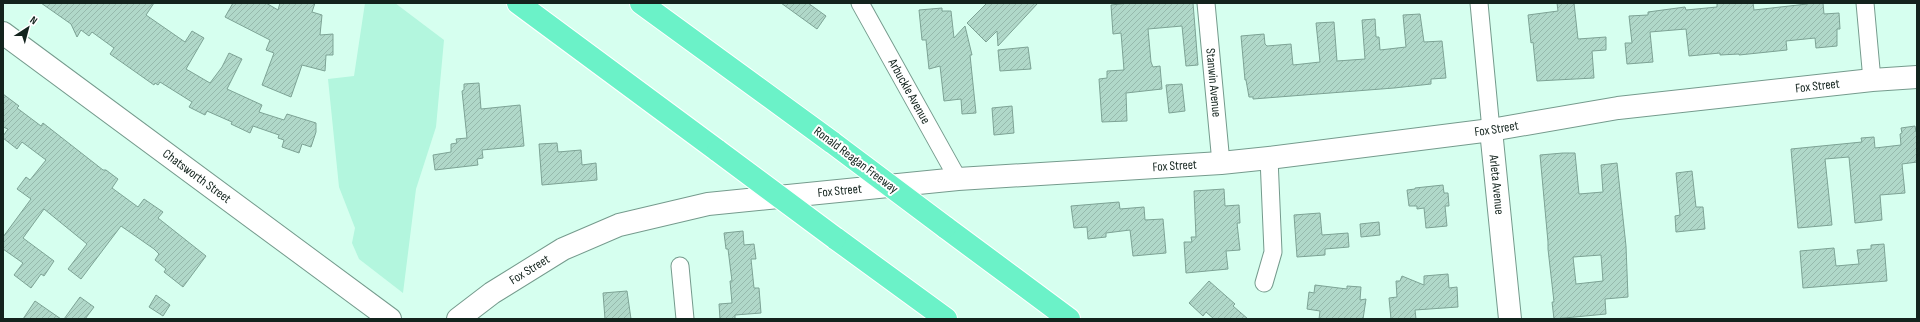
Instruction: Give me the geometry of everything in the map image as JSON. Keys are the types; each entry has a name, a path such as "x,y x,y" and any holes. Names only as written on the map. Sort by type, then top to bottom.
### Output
{"highway":[{"path":"518,3 946,319"},
{"name":"Ronald Reagan Freeway","path":"641,3 833,143 1069,319"}],"main road":[{"name":"Chatsworth Street","path":"3,33 390,319"},
{"name":"Fox Street","path":"458,319 492,293 563,249 619,225 708,204 958,179 1221,163 1269,158 1491,130 1618,108 1872,80 1917,77"},
{"name":"Arleta Avenue","path":"1491,130 1510,319"}],"street":[{"name":"Arbuckle Avenue","path":"860,3 958,179"},
{"name":"Stanwin Avenue","path":"1206,3 1221,163"},
{"name":"Arleta Avenue","path":"1479,3 1491,130"},
{"path":"1866,3 1872,80"},
{"path":"1264,283 1273,252 1269,158"},
{"path":"680,266 685,319"}],"green space":[{"path":"365,3 395,3 444,40 436,127 416,189 403,293 359,259 352,243 355,228 339,187 328,79 354,76"}],"building":[{"path":"41,3 154,3 146,15 185,42 192,31 204,38 186,69 210,83 222,67 229,53 242,59 227,89 262,105 259,112 284,120 287,114 316,123 316,132 311,147 302,144 299,153 282,147 284,140 278,138 279,135 253,126 250,133 231,124 232,122 207,111 205,115 189,107 192,102 160,82 158,85 155,83 154,85 110,54 114,48 92,32 89,36 81,30 77,37 71,24"},
{"path":"233,3 266,3 278,10 280,3 315,3 312,12 322,15 320,35 333,34 333,55 326,55 325,71 302,65 291,97 262,85 274,53 266,50 270,40 225,17"},
{"path":"781,3 808,3 826,16 817,29"},
{"path":"987,3 1038,3 998,46 997,31 986,42 967,23"},
{"path":"1129,3 1193,3 1198,65 1186,66 1182,26 1148,29 1151,62 1153,67 1160,66 1162,89 1126,93 1127,121 1102,122 1099,79 1107,78 1107,71 1124,70 1121,33 1113,34 1111,5"},
{"path":"1557,3 1574,3 1578,39 1606,37 1606,50 1592,51 1594,78 1537,81 1533,42 1531,43 1528,15 1558,11"},
{"path":"1717,3 1753,3 1754,10 1807,3 1823,3 1824,14 1839,13 1840,29 1837,29 1837,46 1816,48 1815,38 1786,41 1787,50 1739,55 1720,55 1720,53 1689,56 1686,29 1650,32 1653,62 1627,64 1625,43 1632,43 1629,16 1648,15 1648,12 1685,7 1686,10 1717,7"},
{"path":"942,8 942,11 951,11 954,38 965,26 972,55 970,55 976,113 962,114 961,99 944,101 940,66 929,69 926,40 922,40 919,10"},
{"path":"1420,14 1424,42 1442,41 1446,78 1431,79 1431,84 1394,88 1253,99 1253,97 1249,97 1245,80 1241,36 1264,34 1265,44 1267,46 1291,44 1293,65 1320,62 1316,23 1334,22 1337,61 1365,59 1362,20 1375,19 1376,37 1379,37 1380,50 1406,47 1403,15"},
{"path":"1028,47 1031,69 1000,71 998,50"},
{"path":"479,83 481,109 520,105 524,146 482,150 483,158 477,159 478,165 435,170 433,155 451,152 451,144 457,143 456,139 467,138 462,91 464,90 464,84"},
{"path":"1182,84 1185,111 1169,113 1166,85"},
{"path":"3,94 19,106 17,108 41,126 43,123 103,170 106,170 118,179 112,188 138,207 144,199 163,212 158,218 206,256 183,287 164,272 166,269 155,260 159,254 154,249 121,226 81,279 68,269 87,244 44,209 23,238 54,261 44,276 41,274 31,288 14,275 23,263 3,249 3,237 31,199 17,189 26,177 30,180 46,160 22,142 17,149 3,138 8,129 3,127"},
{"path":"1012,106 1014,133 994,135 992,108"},
{"path":"1915,126 1917,132 1917,162 1902,164 1905,193 1880,195 1882,220 1855,223 1849,157 1825,159 1832,225 1798,228 1791,149 1862,142 1861,138 1874,137 1875,148 1901,145 1901,128"},
{"path":"557,143 558,152 581,150 582,165 596,163 597,180 542,185 539,144"},
{"path":"1575,153 1579,194 1603,192 1601,165 1617,163 1626,246 1628,297 1605,299 1606,314 1554,319 1552,302 1554,302 1540,155","holes":["1601,255 1603,281 1576,284 1573,257"]},
{"path":"1692,171 1696,207 1703,207 1705,229 1676,232 1675,216 1680,215 1676,173"},
{"path":"1443,185 1444,193 1448,193 1449,206 1445,206 1447,226 1426,228 1424,208 1417,209 1417,206 1409,206 1407,190"},
{"path":"1224,189 1225,206 1239,205 1240,223 1237,223 1240,250 1226,251 1228,269 1186,273 1184,242 1192,242 1191,237 1196,237 1194,191"},
{"path":"1119,202 1120,209 1144,207 1145,220 1163,219 1166,253 1133,256 1130,230 1106,233 1106,237 1088,239 1087,227 1074,228 1071,206"},
{"path":"1320,213 1322,235 1348,233 1349,247 1325,249 1325,255 1297,257 1294,215"},
{"path":"1379,222 1380,235 1361,237 1360,224"},
{"path":"743,231 744,245 754,244 756,259 751,259 754,288 759,288 761,313 735,315 735,319 720,319 719,304 732,303 730,281 732,281 728,249 726,249 724,233"},
{"path":"1884,244 1887,281 1803,288 1800,251 1834,248 1836,266 1859,264 1857,250 1871,249 1871,245"},
{"path":"1448,274 1449,288 1457,287 1458,307 1415,310 1416,319 1391,319 1389,298 1397,297 1396,281 1400,281 1402,276 1424,285 1424,276"},
{"path":"1209,281 1235,304 1233,306 1248,319 1214,319 1206,312 1203,316 1189,303"},
{"path":"1315,285 1347,289 1347,286 1361,287 1360,300 1366,299 1363,319 1319,319 1320,311 1307,309 1309,292 1314,293"},
{"path":"627,291 631,319 605,319 603,293"},
{"path":"156,295 170,305 163,316 149,307"},
{"path":"80,297 94,307 85,319 64,319"},
{"path":"35,301 61,319 23,319"}]}
